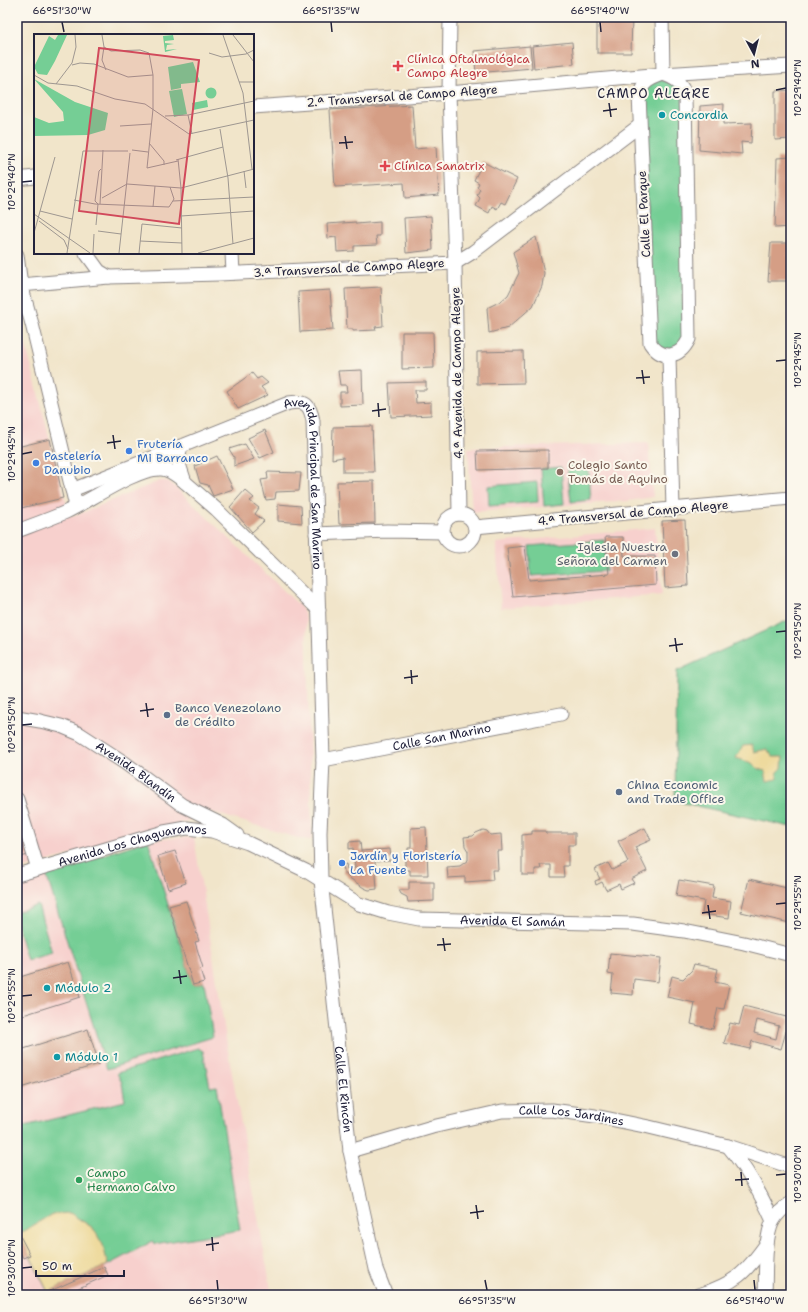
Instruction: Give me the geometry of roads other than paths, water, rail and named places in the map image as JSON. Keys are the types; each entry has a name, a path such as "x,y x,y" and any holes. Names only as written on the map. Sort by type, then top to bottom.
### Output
{"street":[{"name":"4.ª Avenida de Campo Alegre","path":"450,17 449,93 455,263 459,514"},
{"path":"662,17 663,74 672,77 683,86 685,94 689,339 682,350 669,356 673,510"},
{"name":"2.ª Transversal de Campo Alegre","path":"254,107 449,93 663,74 791,66"},
{"name":"Calle El Parque","path":"663,74 646,82 641,87 639,95 639,126 650,343 664,355 669,356"},
{"name":"3.ª Transversal de Campo Alegre","path":"19,286 109,277 455,263 473,252 639,126"},
{"path":"17,180 34,177"},
{"path":"87,254 99,271 109,277"},
{"path":"232,254 233,273"},
{"path":"17,255 19,286 49,391 76,506"},
{"name":"Avenida Principal de San Marino","path":"72,490 289,403 298,401 309,407 312,412 313,421 323,760 320,833 321,880"},
{"name":"Avenida Principal de San Marino","path":"181,446 178,461 186,482"},
{"name":"Avenida Principal de San Marino","path":"17,531 66,512 121,482 157,469 168,470 186,482 216,509 319,610"},
{"name":"4.ª Transversal de Campo Alegre","path":"475,527 791,498"},
{"path":"459,514 464,514 471,519 475,527 475,532 471,541 462,546 457,546 448,541 443,532 444,523 447,519 450,516 459,514"},
{"path":"316,534 387,531 443,532"},
{"name":"Calle San Marino","path":"323,760 561,714"},
{"name":"Avenida Blandín","path":"17,717 54,724 80,734 125,763 182,805 223,825 248,843"},
{"path":"17,799 38,869"},
{"path":"182,805 186,813 187,828"},
{"name":"Avenida Los Chaguaramos","path":"17,875 164,832 187,828 212,831 248,843"},
{"name":"Avenida El Samán","path":"248,843 306,871 359,904 388,913 419,919 632,924 684,931 744,943 791,956"},
{"name":"Calle El Rincón","path":"321,880 350,1151 376,1269 386,1295"},
{"name":"Calle Los Jardines","path":"350,1151 432,1127 502,1110 552,1110 595,1116 649,1127 728,1146 791,1167"},
{"path":"728,1146 753,1180 773,1221"},
{"path":"765,1295 767,1243 773,1221 791,1203"},
{"path":"699,1295 718,1288 747,1270 767,1243"}],"place":[{"name":"Clínica Oftalmológica Campo Alegre","path":"398,66"},
{"name":"Concordia","path":"662,115"},
{"name":"Clínica Sanatrix","path":"385,166"},
{"name":"Frutería Mi Barranco","path":"129,451"},
{"name":"Pastelería Danubio","path":"36,463"},
{"name":"Colegio Santo Tomás de Aquino","path":"560,472"},
{"name":"Iglesia Nuestra Señora del Carmen","path":"675,554"},
{"name":"Banco Venezolano de Crédito","path":"167,715"},
{"name":"China Economic and Trade Office","path":"619,792"},
{"name":"Jardín y Floristería La Fuente","path":"342,863"},
{"name":"Módulo 2","path":"47,988"},
{"name":"Módulo 1","path":"57,1057"},
{"name":"Campo Hermano Calvo","path":"79,1180"}],"district":[{"name":"CAMPO ALEGRE","path":"654,93"}]}
